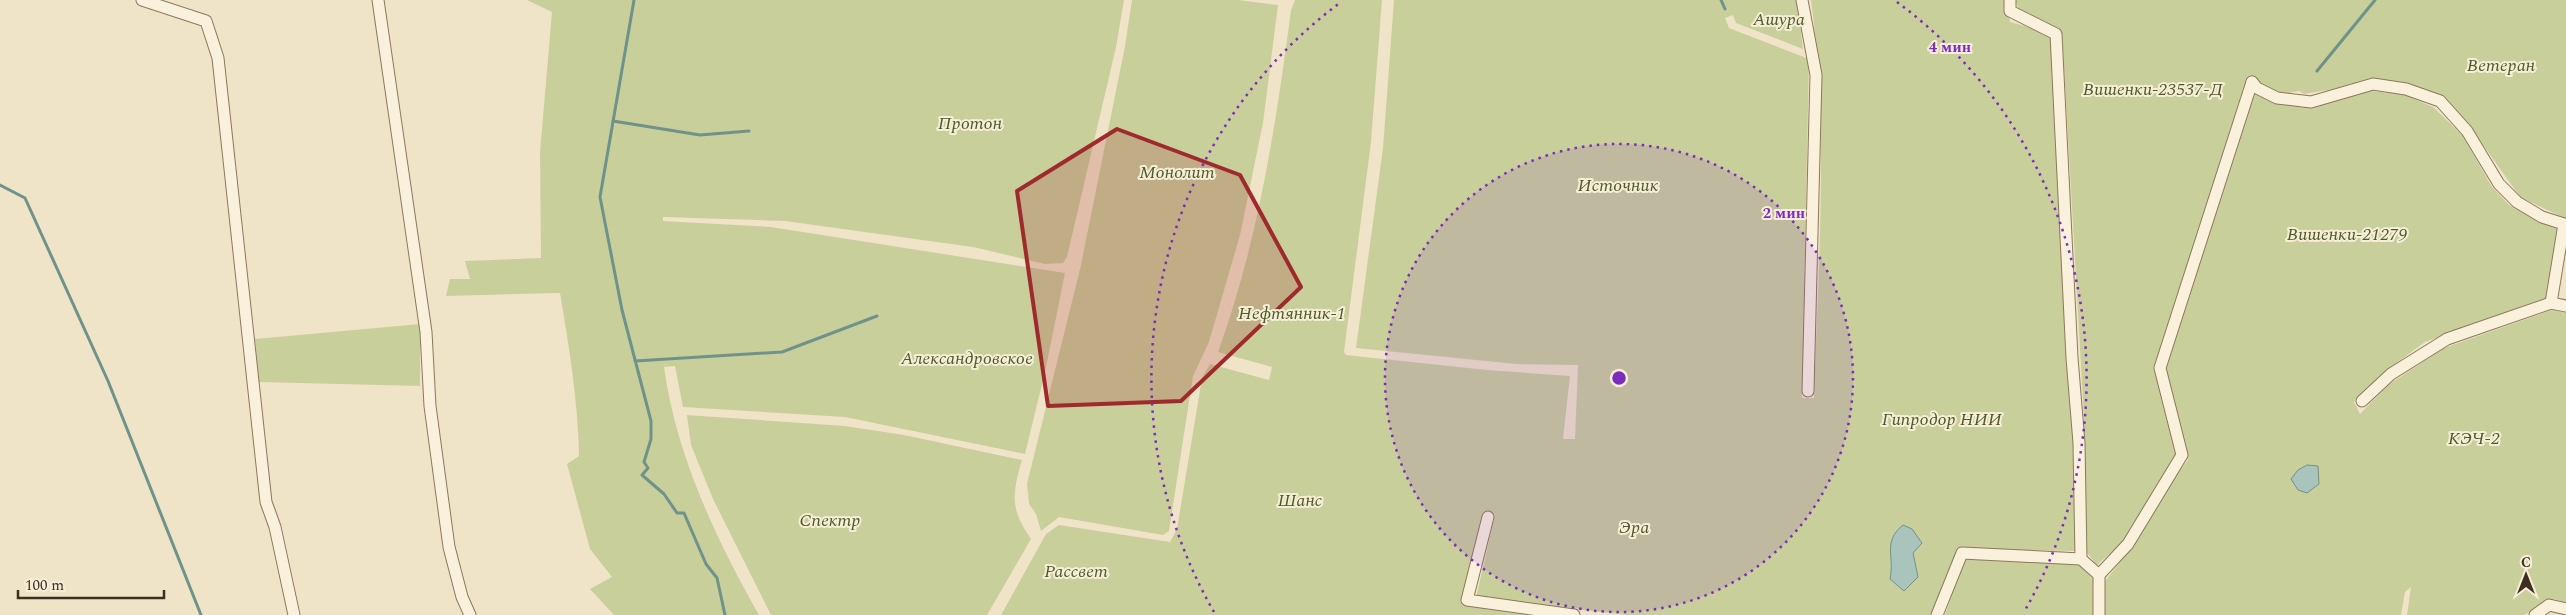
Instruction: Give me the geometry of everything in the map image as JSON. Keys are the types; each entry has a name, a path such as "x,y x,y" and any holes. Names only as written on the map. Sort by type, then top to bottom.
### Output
{"street":[{"path":"142,0 160,3 206,21 218,58 266,502 275,527 294,615"},
{"path":"378,0 426,332 430,406 449,547 462,597 470,615"},
{"path":"1802,0 1816,75 1808,391"},
{"path":"2010,0 2010,11 2056,34 2072,358 2079,443 2081,560"},
{"path":"2099,615 2099,575 2128,544 2182,455 2160,368 2252,82 2257,88 2277,98 2311,102 2373,84 2406,89 2440,101 2467,130 2499,184 2517,202 2542,217 2564,224 2551,303"},
{"path":"2362,401 2391,374 2448,339 2551,303 2566,306"},
{"path":"1488,516 1467,600 1574,615"},
{"path":"1937,615 1962,553 2081,560 2099,575"},
{"path":"2535,615 2549,605 2566,609"}],"highlighted area":[{"path":"1117,129 1240,175 1301,287 1181,401 1048,406 1017,191"}],"green space":[{"path":"527,0 1124,0 1116,47 1067,257 1063,263 1045,264 973,247 785,221 663,217 663,221 771,227 1065,273 1045,372 1025,454 845,417 683,407 675,366 664,367 678,432 700,496 728,557 759,615 614,615 590,589 612,577 590,549 567,464 579,456 577,415 560,293 446,296 450,279 470,279 465,261 541,258 540,152 552,12"},
{"name":"Монолит","path":"1132,0 1238,0 1278,5 1263,123 1240,235 1209,342 1193,376 1169,531 1163,535 1059,517 1041,531 1036,514 1029,504 1027,484 1081,265 1125,46"},
{"path":"1295,0 1382,0 1371,142 1344,352 1346,355 1487,370 1570,376 1563,439 1575,439 1578,365 1516,364 1356,348 1383,148 1394,0 1797,0 1803,49 1736,23 1733,15 1725,18 1729,28 1809,59 1802,398 1814,398 1820,249 1821,149 1820,99 1811,0 2008,0 2010,22 2047,32 2051,37 2073,435 2076,551 1958,549 1930,615 1627,615 1476,598 1495,514 1487,513 1462,605 1546,615 1001,615 1046,534 1059,525 1170,542 1177,529 1202,378 1210,364 1269,380 1272,367 1218,352 1232,310 1255,226 1272,140 1291,10"},
{"name":"Вишенки-23537-Д","path":"2015,0 2566,0 2566,219 2520,197 2469,125 2443,99 2403,82 2370,78 2333,89 2304,94 2299,91 2278,95 2259,85 2255,79 2156,368 2178,452 2126,539 2097,565 2083,548 2084,419 2062,31 2019,10"},
{"name":"Вишенки-21279","path":"2252,90 2311,107 2372,91 2405,95 2433,107 2462,135 2492,187 2509,205 2558,228 2547,299 2425,342 2384,372 2354,402 2360,414 2388,385 2444,348 2555,309 2566,312 2566,603 2554,599 2524,615 2407,615 2411,587 2405,592 2401,615 2105,615 2105,581 2133,546 2163,492 2188,460 2166,370"},
{"path":"420,324 420,386 259,382 255,339"},
{"name":"Спектр","path":"687,415 845,426 904,435 1022,460 1016,482 1016,510 1031,539 987,615 771,615 713,499 691,445"},
{"path":"1965,557 2081,564 2095,582 2095,615 1945,615"}],"water":[{"path":"2307,465 2318,466 2319,484 2307,493 2298,490 2291,479 2298,470"},
{"path":"1903,525 1912,529 1922,543 1913,553 1918,577 1904,591 1890,579 1891,543 1897,531"}],"waterway":[{"path":"634,0 600,197 622,310 651,421 651,439 644,462 648,468 642,475 664,494 677,513 684,513 706,564 717,578 725,615"},
{"path":"1721,0 1725,9"},
{"path":"2317,71 2375,0"},
{"path":"613,121 700,135 749,131"},
{"path":"0,185 25,198 108,381 201,615"},
{"path":"635,361 782,352 877,316"}],"park label":[{"name":"Ашура","path":"1779,19"},
{"name":"Ветеран","path":"2501,65"},
{"name":"Протон","path":"970,123"},
{"name":"Источник","path":"1618,185"},
{"name":"Нефтянник-1","path":"1292,313"},
{"name":"Александровское","path":"967,358"},
{"name":"Гипродор НИИ","path":"1942,419"},
{"name":"КЭЧ-2","path":"2474,438"},
{"name":"Шанс","path":"1300,500"},
{"name":"Эра","path":"1634,527"},
{"name":"Рассвет","path":"1076,571"}]}
